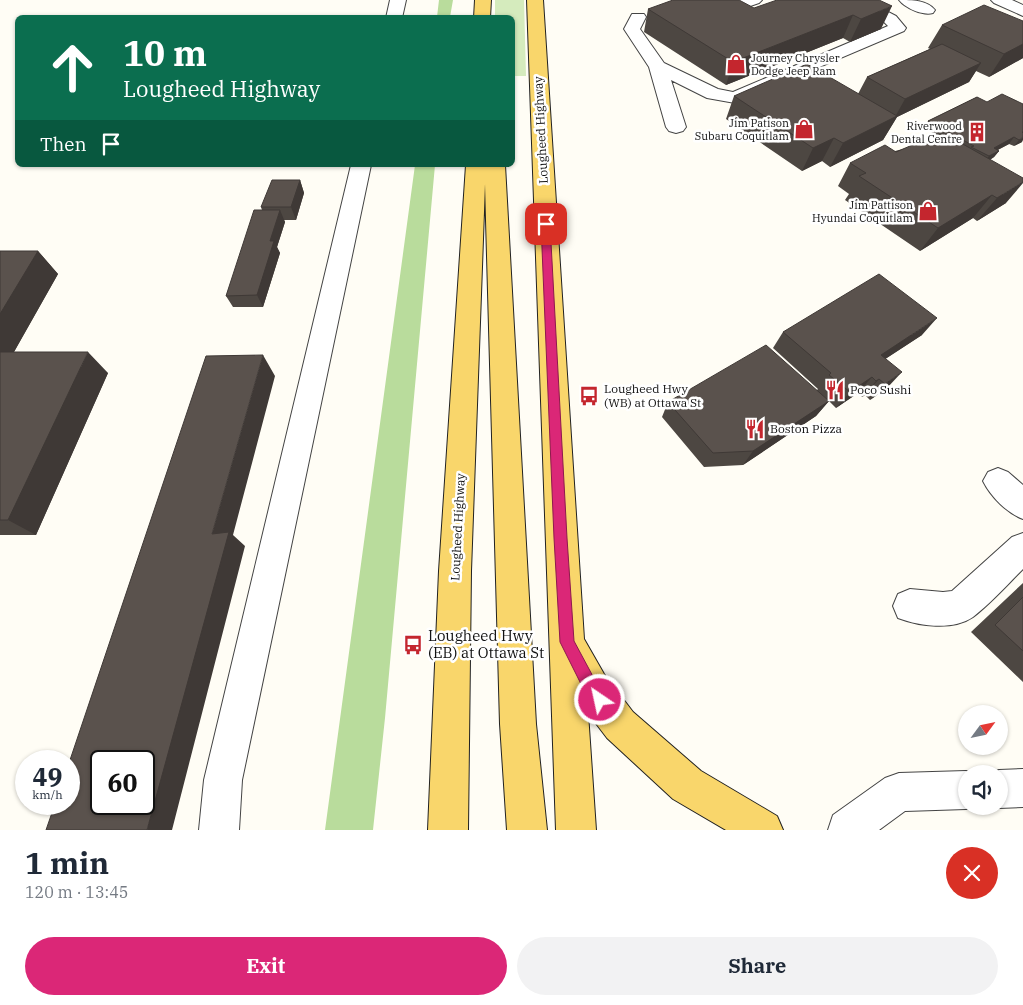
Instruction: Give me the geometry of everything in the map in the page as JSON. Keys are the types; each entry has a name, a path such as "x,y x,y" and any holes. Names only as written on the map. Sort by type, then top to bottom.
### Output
{"main road":[{"path":"482,15 483,0"},
{"name":"Lougheed Highway","path":"535,0 559,519 576,830"},
{"name":"Lougheed Highway","path":"448,830 455,571 476,167"},
{"path":"495,167 518,724 527,830"},
{"path":"567,642 590,687 626,731 687,785 763,830"}],"street":[{"path":"395,15 398,0"},
{"path":"716,0 730,8 754,0"},
{"path":"658,67 713,94 735,98 898,28 890,18 853,0"},
{"path":"907,0 927,10"},
{"path":"999,0 1023,11"},
{"path":"638,17 632,29 658,67 676,127"},
{"path":"218,830 223,780 361,167"},
{"path":"998,482 1023,506"},
{"path":"910,606 943,609 960,606 1023,548"},
{"path":"1008,788 1023,788"},
{"path":"833,830 848,830 900,792 958,790"}],"green space":[{"path":"439,0 453,0 450,15 437,15"},
{"path":"495,0 524,0 526,76 515,76 515,15 495,15"},
{"path":"415,167 435,167 385,718 373,830 325,830"}],"building":[{"path":"673,0 739,0 754,8 777,0 879,0 892,6 861,19 853,15 733,62 648,9"},
{"path":"984,5 1023,21 1023,44 1004,54 942,25"},
{"path":"942,44 981,63 905,99 867,77"},
{"path":"807,64 897,116 843,143 834,138 813,148 734,96"},
{"name":"Riverwood Dental Centre","path":"1002,94 1023,104 1023,137 1019,140 1014,137 994,148 999,151 989,156 928,121 977,97 987,102"},
{"path":"945,134 1023,178 1023,182 997,198 992,195 938,228 859,176 866,173 850,163 885,145 896,152 924,140 929,142"},
{"path":"272,180 300,180 291,207 261,207"},
{"path":"254,210 280,210 270,241 274,241 257,295 226,296"},
{"path":"0,251 38,251 0,314"},
{"path":"879,274 937,318 881,355 902,372 885,384 879,379 876,381 872,377 850,392 783,332"},
{"path":"766,345 829,401 753,451 713,453 668,402"},
{"path":"0,352 88,352 8,520 0,520"},
{"path":"263,355 212,534 229,532 155,801 155,750 90,750 90,815 151,815 147,830 46,830 51,815 80,815 80,750 73,750 206,356"},
{"path":"1023,597 1023,651 995,625"}],"place":[{"name":"Journey Chrysler Dodge Jeep Ram","path":"736,64"},
{"name":"Jim Patison Subaru Coquitlam","path":"804,129"},
{"name":"Riverwood Dental Centre","path":"977,132"},
{"name":"Jim Pattison Hyundai Coquitlam","path":"928,211"},
{"name":"Poco Sushi","path":"835,390"},
{"name":"Lougheed Hwy (WB) at Ottawa St","path":"589,396"},
{"name":"Boston Pizza","path":"755,429"},
{"name":"Lougheed Hwy (EB) at Ottawa St","path":"413,645"}],"route":[{"path":"546,224 560,538 567,642 590,687 600,700"}]}
